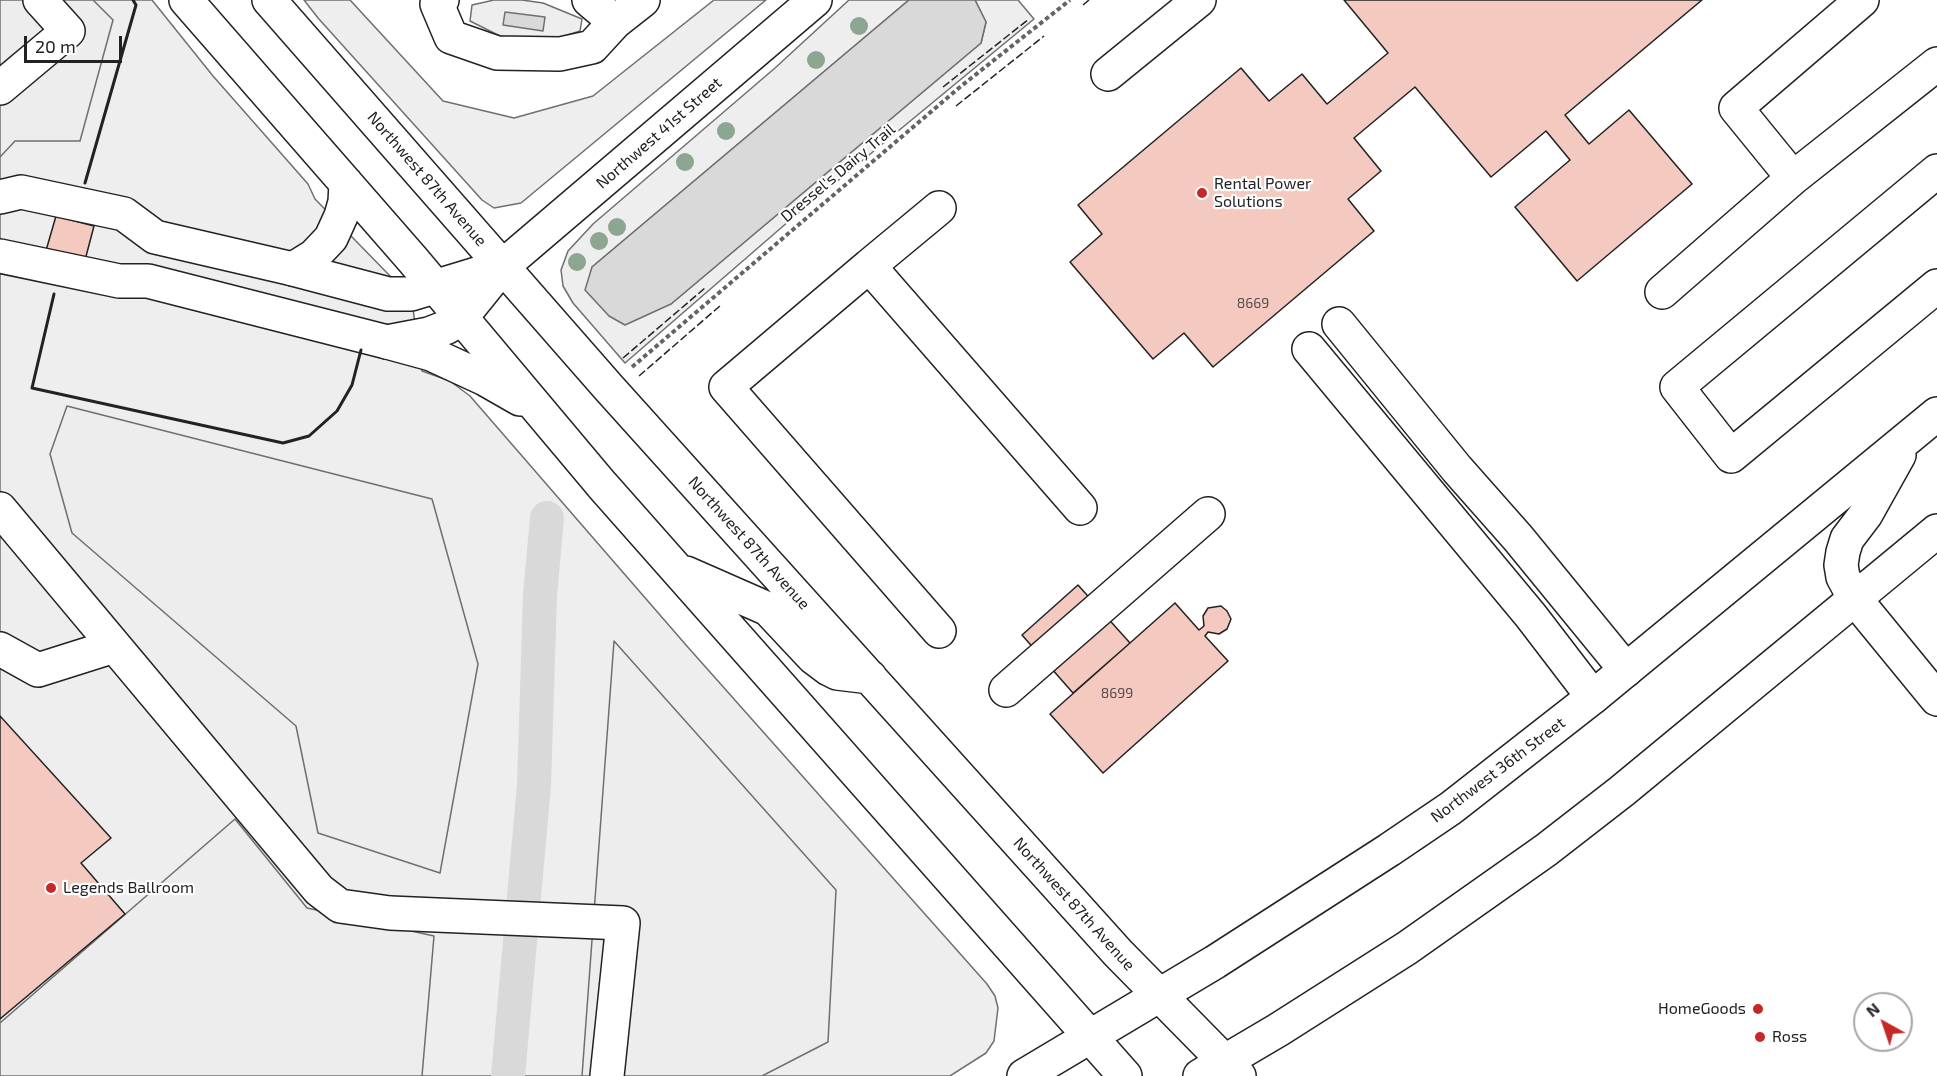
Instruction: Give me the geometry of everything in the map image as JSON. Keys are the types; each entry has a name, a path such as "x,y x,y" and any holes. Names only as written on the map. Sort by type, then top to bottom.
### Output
{"main road":[{"path":"0,88 68,31 40,0"},
{"path":"186,0 436,287 535,407 676,569 1125,1076"},
{"name":"Northwest 87th Avenue","path":"269,0 609,388 1118,953 1159,994 1221,1071"},
{"path":"441,0 436,4 451,37 497,53 560,54 592,47 615,22 643,0"},
{"path":"590,0 615,22"},
{"name":"Northwest 41st Street","path":"0,256 119,281 148,281 387,342 429,334 461,318 503,266 815,0"},
{"path":"1108,74 1199,0"},
{"path":"1793,178 1736,108 1862,0"},
{"path":"1662,292 1793,178 1937,64"},
{"path":"1937,171 1677,387 1731,456 1937,286"},
{"path":"293,269 314,256 331,238 345,202 346,183"},
{"name":"Northwest 41st Street","path":"0,197 21,192 124,214 155,237 388,294 411,294 503,266"},
{"path":"939,208 726,387 939,632"},
{"path":"868,266 1080,508"},
{"path":"1339,324 1626,670"},
{"path":"387,342 431,354 485,379 535,407"},
{"path":"1309,349 1531,616 1593,697"},
{"name":"Northwest 36th Street","path":"1024,1076 1215,962 1398,844 1487,781 1593,697 1937,414"},
{"path":"1909,437 1866,514 1847,538 1841,565 1843,577 1855,599 1937,699"},
{"path":"0,509 319,890 340,906 390,913 623,922 608,1076"},
{"path":"1006,690 1208,514"},
{"path":"1221,1071 1278,1030 1407,948 1546,850 1622,791 1937,531"},
{"path":"676,569 768,609 813,657 829,669 837,673 870,677"},
{"path":"0,649 38,670 114,646"}],"path":[{"name":"Dressel's Dairy Trail","path":"627,371 740,272 960,87 1070,0"}],"shaded area":[{"path":"0,0 152,0 213,76 308,184 315,199 392,278 413,309 422,371 450,381 470,396 686,645 987,984 995,996 998,1008 994,1041 986,1053 950,1076 0,1076"},
{"path":"0,0 93,0 113,20 80,141 15,141 0,157"},
{"path":"304,0 350,0 443,101 514,118 593,96 714,0 766,0 521,203 494,208 482,200"},
{"path":"494,0 543,3 582,19 580,31 546,42 500,36 470,21 472,5"},
{"path":"849,0 909,0 592,267 671,304 981,43 986,22 975,0 1018,0 1034,19 789,221 625,363 573,303 563,286 561,270 568,251 593,224 775,68"},
{"path":"909,0 975,0 986,22 981,43 671,304 625,325 609,316 585,290 592,267"},
{"path":"505,12 545,17 543,31 503,25"},
{"path":"67,406 432,499 478,664 440,873 318,833 296,726 72,533 50,454"},
{"path":"614,641 836,890 828,1042 762,1076 582,1076"},
{"path":"235,819 307,908 434,936 422,1076 0,1076 0,1023"}],"building":[{"path":"1344,0 1702,0 1565,115 1589,144 1629,110 1692,184 1577,281 1515,207 1570,160 1546,131 1491,177 1415,87 1354,138 1381,171 1348,199 1374,231 1213,367 1184,333 1153,359 1070,262 1102,234 1078,205 1241,68 1269,101 1302,74 1327,104 1388,53"},
{"path":"56,216 94,226 84,264 45,254"},
{"path":"1078,585 1130,643 1073,693 1022,635"},
{"path":"1175,603 1199,630 1204,626 1203,616 1208,608 1221,606 1227,611 1231,619 1227,629 1219,634 1208,632 1205,636 1228,661 1103,773 1050,714"},
{"name":"Legends Ballroom","path":"0,716 111,838 81,863 125,914 0,1019"}],"waterway":[{"path":"508,1076 534,785 540,595 547,518"}],"fence":[{"path":"1083,5 1089,0"},
{"path":"943,87 1029,19"},
{"path":"956,106 1044,36"},
{"path":"623,358 705,288"},
{"path":"639,376 721,305"}],"wall":[{"path":"85,183 136,5 133,0"},
{"path":"54,294 32,388 283,443 309,436 337,411 352,385 361,350"}],"place":[{"name":"Rental Power Solutions","path":"1202,193"},
{"name":"Legends Ballroom","path":"51,888"},
{"name":"HomeGoods","path":"1758,1009"},
{"name":"Ross","path":"1760,1037"}]}
